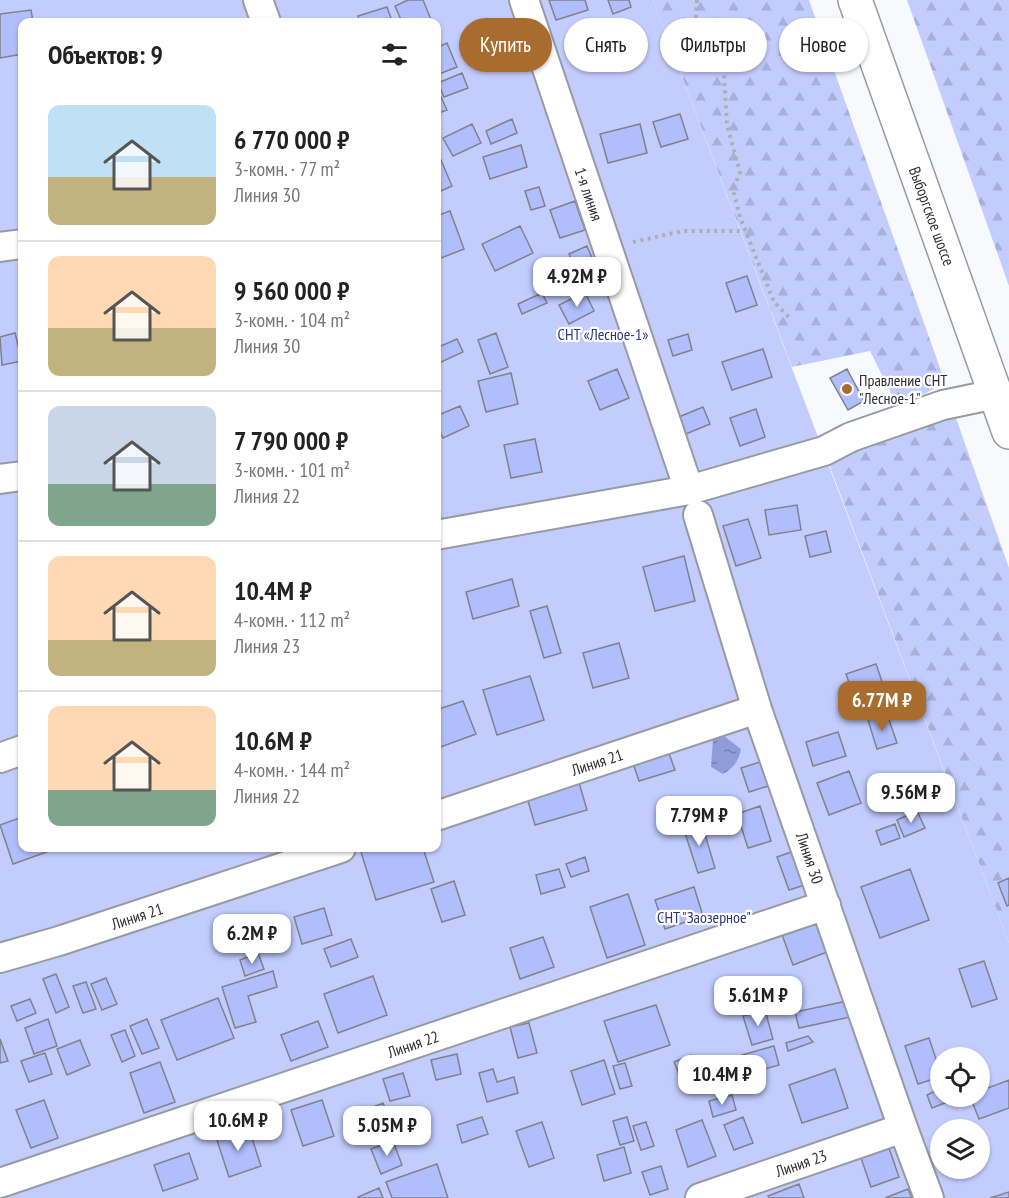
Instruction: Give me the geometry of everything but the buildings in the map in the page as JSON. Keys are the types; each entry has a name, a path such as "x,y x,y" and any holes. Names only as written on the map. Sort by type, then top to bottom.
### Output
{"main road":[{"name":"Выборгское шоссе","path":"855,0 1009,432"}],"street":[{"path":"258,0 265,18"},
{"name":"1-я линия","path":"524,0 694,502"},
{"path":"0,247 18,245"},
{"path":"441,531 694,502 824,451 851,437 943,405 996,394"},
{"path":"0,479 18,477"},
{"name":"Линия 30","path":"694,502 757,709 929,1198"},
{"name":"Линия 21","path":"441,814 757,709"},
{"path":"0,758 18,751"},
{"name":"Линия 21","path":"0,958 59,942 329,852"},
{"name":"Линия 22","path":"0,1183 826,905"},
{"name":"Линия 23","path":"700,1198 903,1128"}],"path":[{"path":"697,0 696,17 703,38 713,51 724,74 727,125 740,172 733,190 745,231 774,303 790,318"},
{"path":"608,247 683,231 745,231"}],"green space":[{"name":"СНТ \"Заозерное\"","path":"0,0 653,0 660,19 660,72 680,72 1009,943 1009,1198 0,1198"},
{"path":"653,0 809,0 815,18 779,18 779,72 835,72 945,382 899,409 870,351 792,367 680,72 767,72 767,18 660,18"},
{"path":"907,0 1009,0 1009,286"},
{"path":"951,404 1009,568 1009,943 824,451"}],"water":[{"path":"720,733 741,749 735,763 723,774 711,767 713,740"}],"place":[{"name":"Правление СНТ \"Лесное-1\"","path":"847,389"}],"park label":[{"name":"СНТ «Лесное-1»","path":"603,334"}]}
